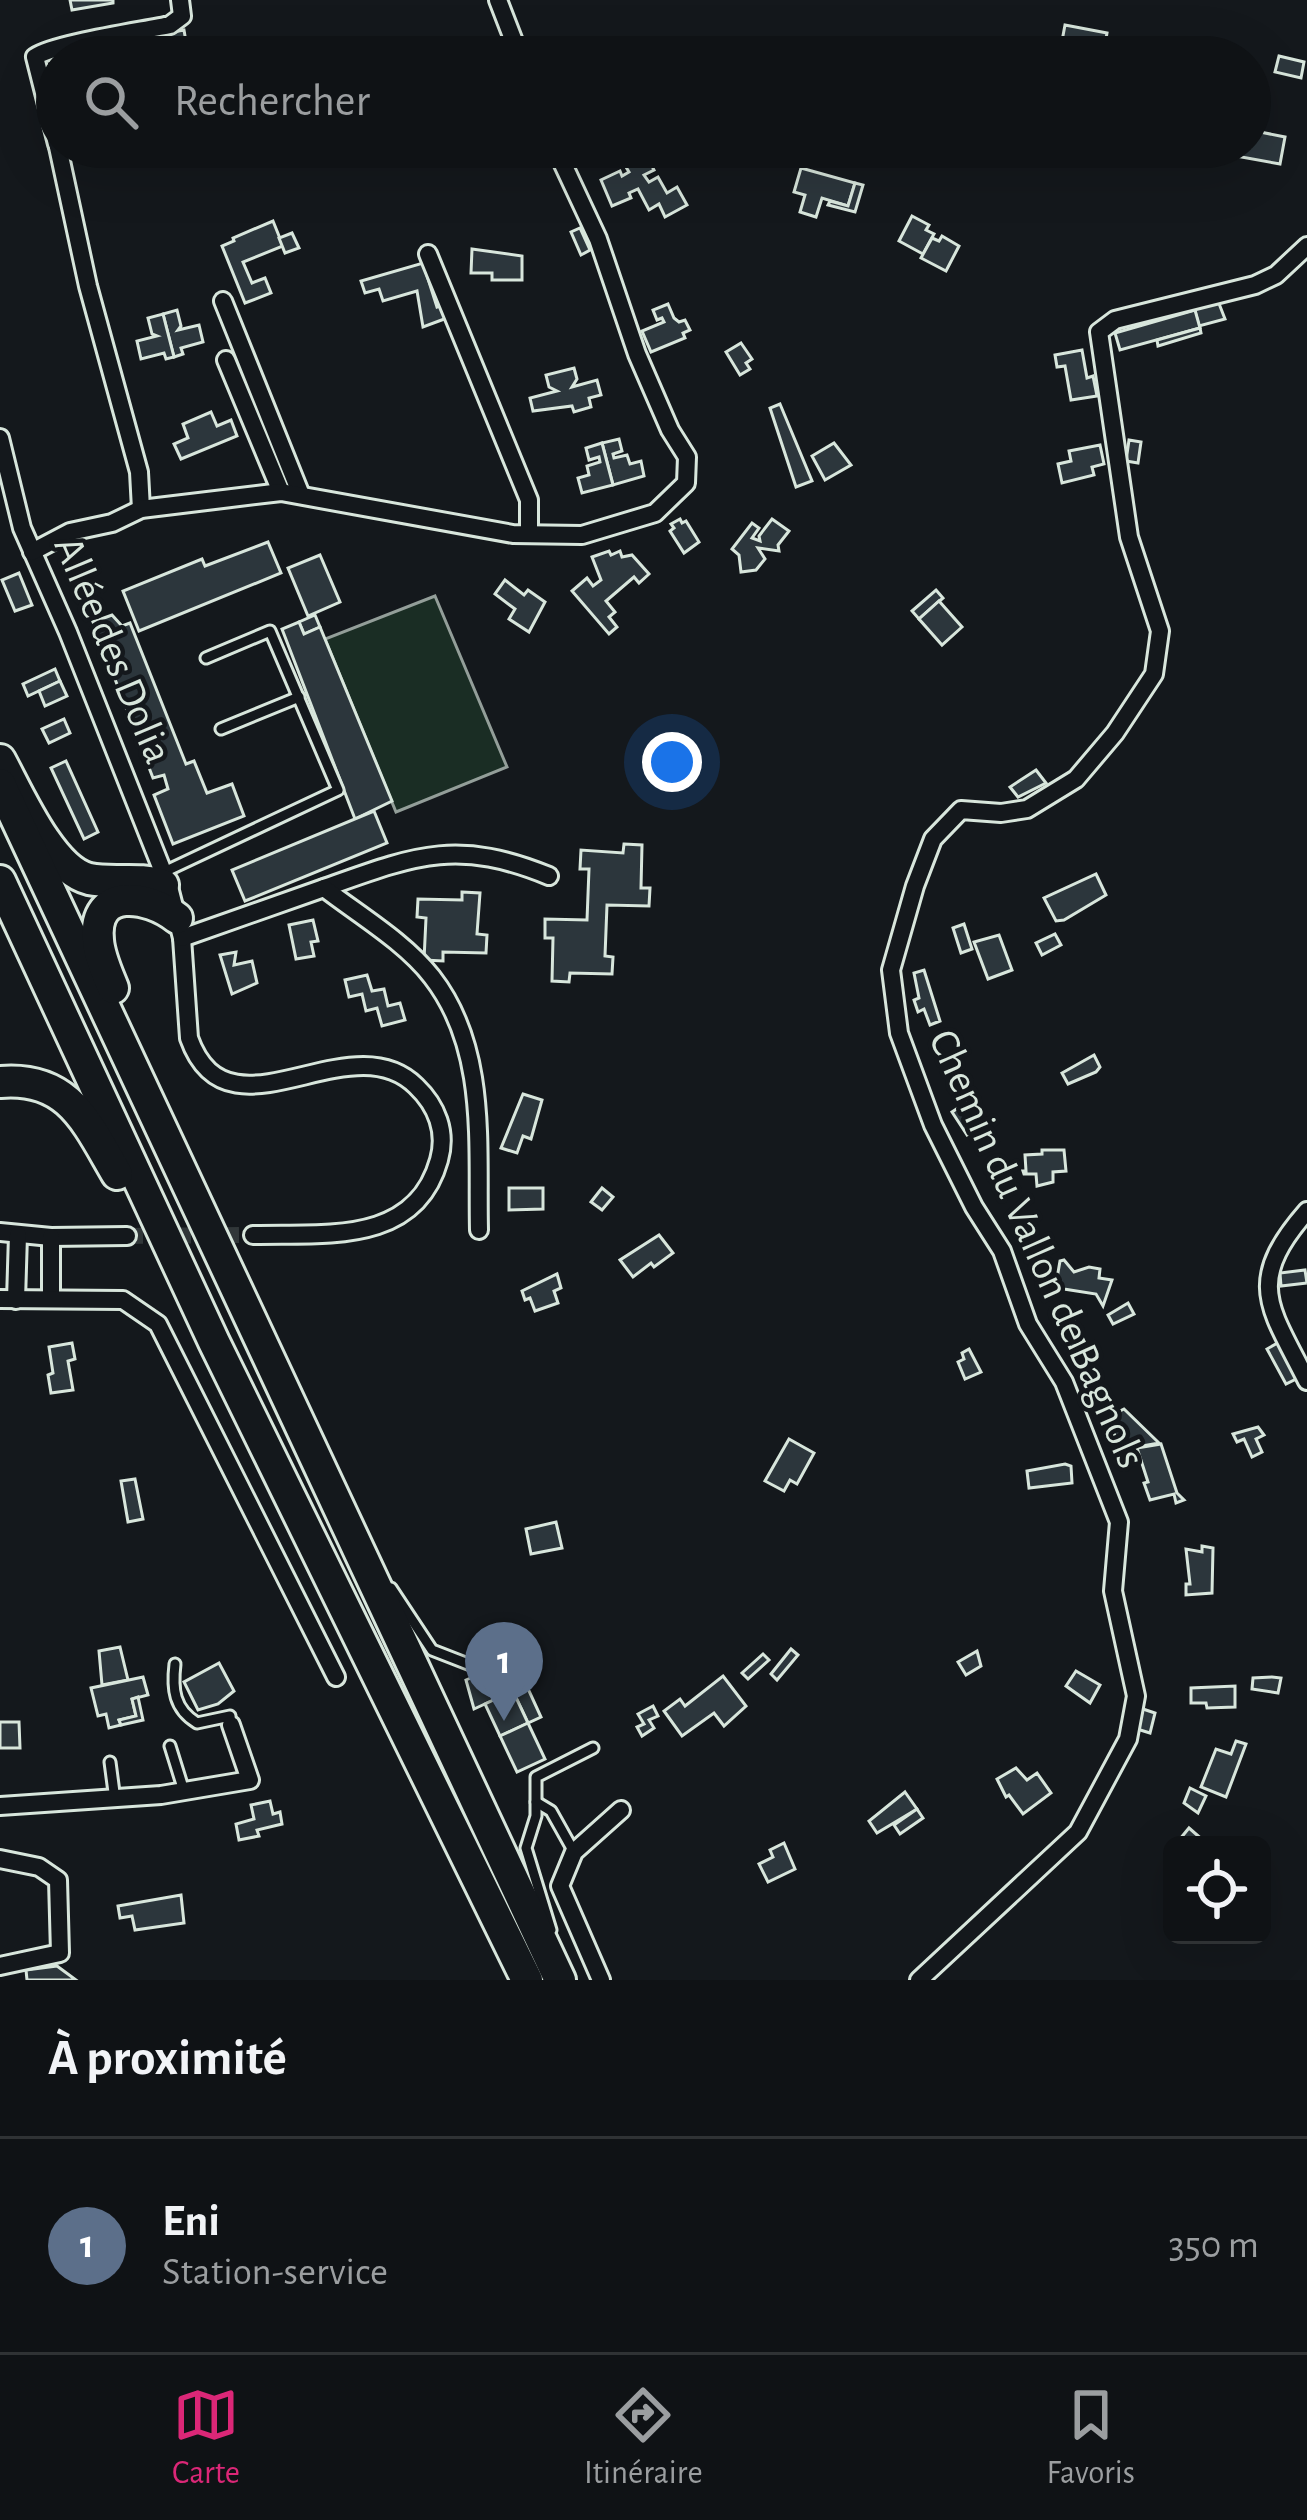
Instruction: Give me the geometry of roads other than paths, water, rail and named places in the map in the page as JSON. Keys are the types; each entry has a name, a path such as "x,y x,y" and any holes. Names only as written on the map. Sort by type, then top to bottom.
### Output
{"highway":[{"path":"0,760 49,844 71,871 85,878 166,879"},
{"path":"0,784 562,1980"},
{"path":"0,881 214,1342 527,1980"},
{"path":"173,1158 98,940 103,916 112,905 128,899 155,902 179,928"},
{"path":"0,1082 25,1081 58,1092 73,1105 214,1342"}],"street":[{"path":"122,36 170,25 182,16 180,0"},
{"path":"498,0 512,36"},
{"path":"62,168 88,286 139,472 141,509"},
{"path":"32,552 70,532 112,523 141,509 280,492 529,534 582,536 655,513 686,483 687,457 645,373 598,239 565,168"},
{"name":"Chemin du Vallon de Bagnols","path":"919,1980 1078,1832 1128,1739 1136,1696 1113,1591 1119,1522 1064,1382 1028,1324 1002,1251 933,1125 899,1033 891,970 915,886 933,839 948,821 961,811 1027,809 1076,779 1115,733 1154,674 1160,631 1129,537 1099,332 1115,320 1255,285 1276,275 1307,246"},
{"path":"428,254 529,500 529,534"},
{"path":"223,301 301,494"},
{"path":"226,360 280,492"},
{"name":"Allée des Dolia","path":"0,438 22,528 166,879 179,928 194,1052 213,1073 253,1087 334,1067 370,1065 412,1081 438,1117 441,1153 434,1177 407,1212 370,1230 253,1235"},
{"path":"179,928 390,865 457,852 500,859 549,876"},
{"path":"324,888 418,962 434,979 459,1025 471,1058 475,1090 479,1230"},
{"path":"1307,1211 1270,1263 1267,1287 1271,1308 1307,1382"},
{"path":"127,1236 9,1233 8,1299 122,1300 158,1324 336,1678"},
{"path":"50,1237 51,1299"},
{"path":"0,1806 115,1800 250,1780 231,1725"},
{"path":"601,1980 562,1898 562,1875 574,1852 621,1810"},
{"path":"0,1859 39,1867 58,1880 62,1927 60,1952 0,1966"}],"lane":[{"path":"166,879 338,790 270,631 206,658"},
{"path":"221,729 298,697"},
{"path":"334,1493 422,1640 442,1657 486,1671"},
{"path":"175,1664 172,1688 182,1714 197,1723 230,1716 231,1725"},
{"path":"170,1745 184,1791"},
{"path":"536,1778 593,1748"},
{"path":"110,1762 115,1800"},
{"path":"532,1765 536,1802 526,1848 562,1980"},
{"path":"536,1802 551,1810 574,1852"}],"tunnel":[{"path":"127,1236 253,1235"}],"place":[{"name":"Eni","path":"504,1721"}]}
